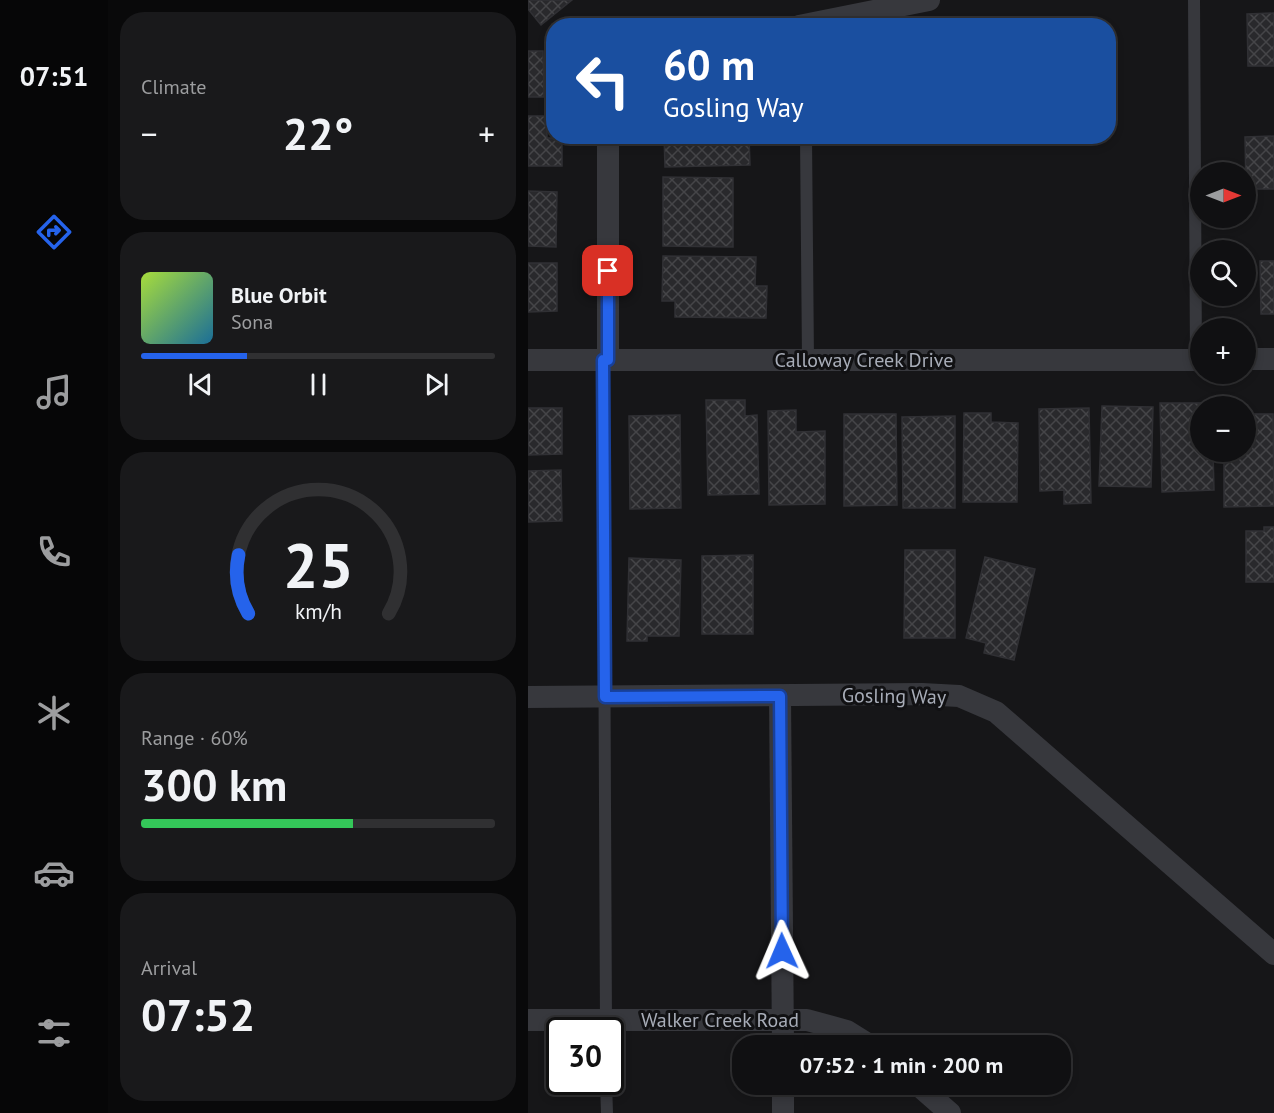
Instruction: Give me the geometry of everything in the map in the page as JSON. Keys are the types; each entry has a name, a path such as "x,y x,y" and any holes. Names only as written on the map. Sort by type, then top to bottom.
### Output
{"street":[{"path":"838,18 929,0"},
{"path":"606,360 608,144"},
{"path":"1256,359 1274,359"},
{"name":"Calloway Creek Drive","path":"528,360 1190,360"},
{"name":"Gosling Way","path":"528,697 921,694 960,696 996,712 1274,954"},
{"path":"780,696 783,1035"},
{"name":"Walker Creek Road","path":"528,1020 546,1021"},
{"name":"Walker Creek Road","path":"624,1025 807,1020 847,1031 853,1035"},
{"path":"783,1095 783,1113"},
{"path":"930,1095 950,1113"}],"lane":[{"path":"1194,0 1198,318"},
{"path":"806,144 808,360"},
{"path":"606,360 606,1017"},
{"path":"606,1095 607,1113"}],"building":[{"path":"528,0 572,0 550,18 546,18 541,25 528,9"},
{"path":"1274,13 1274,66 1248,66 1247,14"},
{"path":"528,51 543,51 544,97 528,97"},
{"path":"528,116 546,116 546,144 562,144 562,166 528,166"},
{"path":"1274,136 1274,189 1256,189 1256,162 1245,162 1245,137"},
{"path":"664,144 749,144 750,165 665,167"},
{"path":"663,177 733,178 733,247 663,246"},
{"path":"528,191 557,192 556,247 528,246"},
{"path":"663,256 756,257 755,286 767,286 766,318 675,317 675,301 662,301"},
{"path":"1260,261 1274,261 1274,314 1261,314"},
{"path":"528,263 557,263 557,311 528,312"},
{"path":"706,400 745,400 745,416 757,415 759,494 708,495"},
{"path":"1160,403 1190,403 1190,462 1213,462 1214,490 1162,492"},
{"path":"1102,406 1153,407 1151,487 1099,486"},
{"path":"528,408 562,408 562,454 528,455"},
{"path":"1089,408 1091,503 1064,504 1064,490 1040,491 1039,409"},
{"path":"796,410 796,432 825,431 825,504 769,505 768,411"},
{"path":"964,413 991,413 991,422 1018,423 1017,502 963,502"},
{"path":"844,414 896,414 897,505 844,506"},
{"path":"1256,414 1273,414 1274,506 1224,507 1224,462 1256,462"},
{"path":"680,415 681,508 630,509 629,416"},
{"path":"955,416 955,508 903,508 902,417"},
{"path":"561,470 562,521 528,522 528,471"},
{"path":"1264,527 1274,527 1274,582 1246,582 1246,531 1264,531"},
{"path":"905,550 955,550 955,638 904,638"},
{"path":"753,555 753,634 702,634 702,556"},
{"path":"985,557 1035,569 1014,660 984,653 986,643 966,638"},
{"path":"629,558 681,560 679,636 647,636 647,641 627,641"}],"route":[{"path":"608,271 608,360 603,360 605,697 780,696 782,951"}]}
